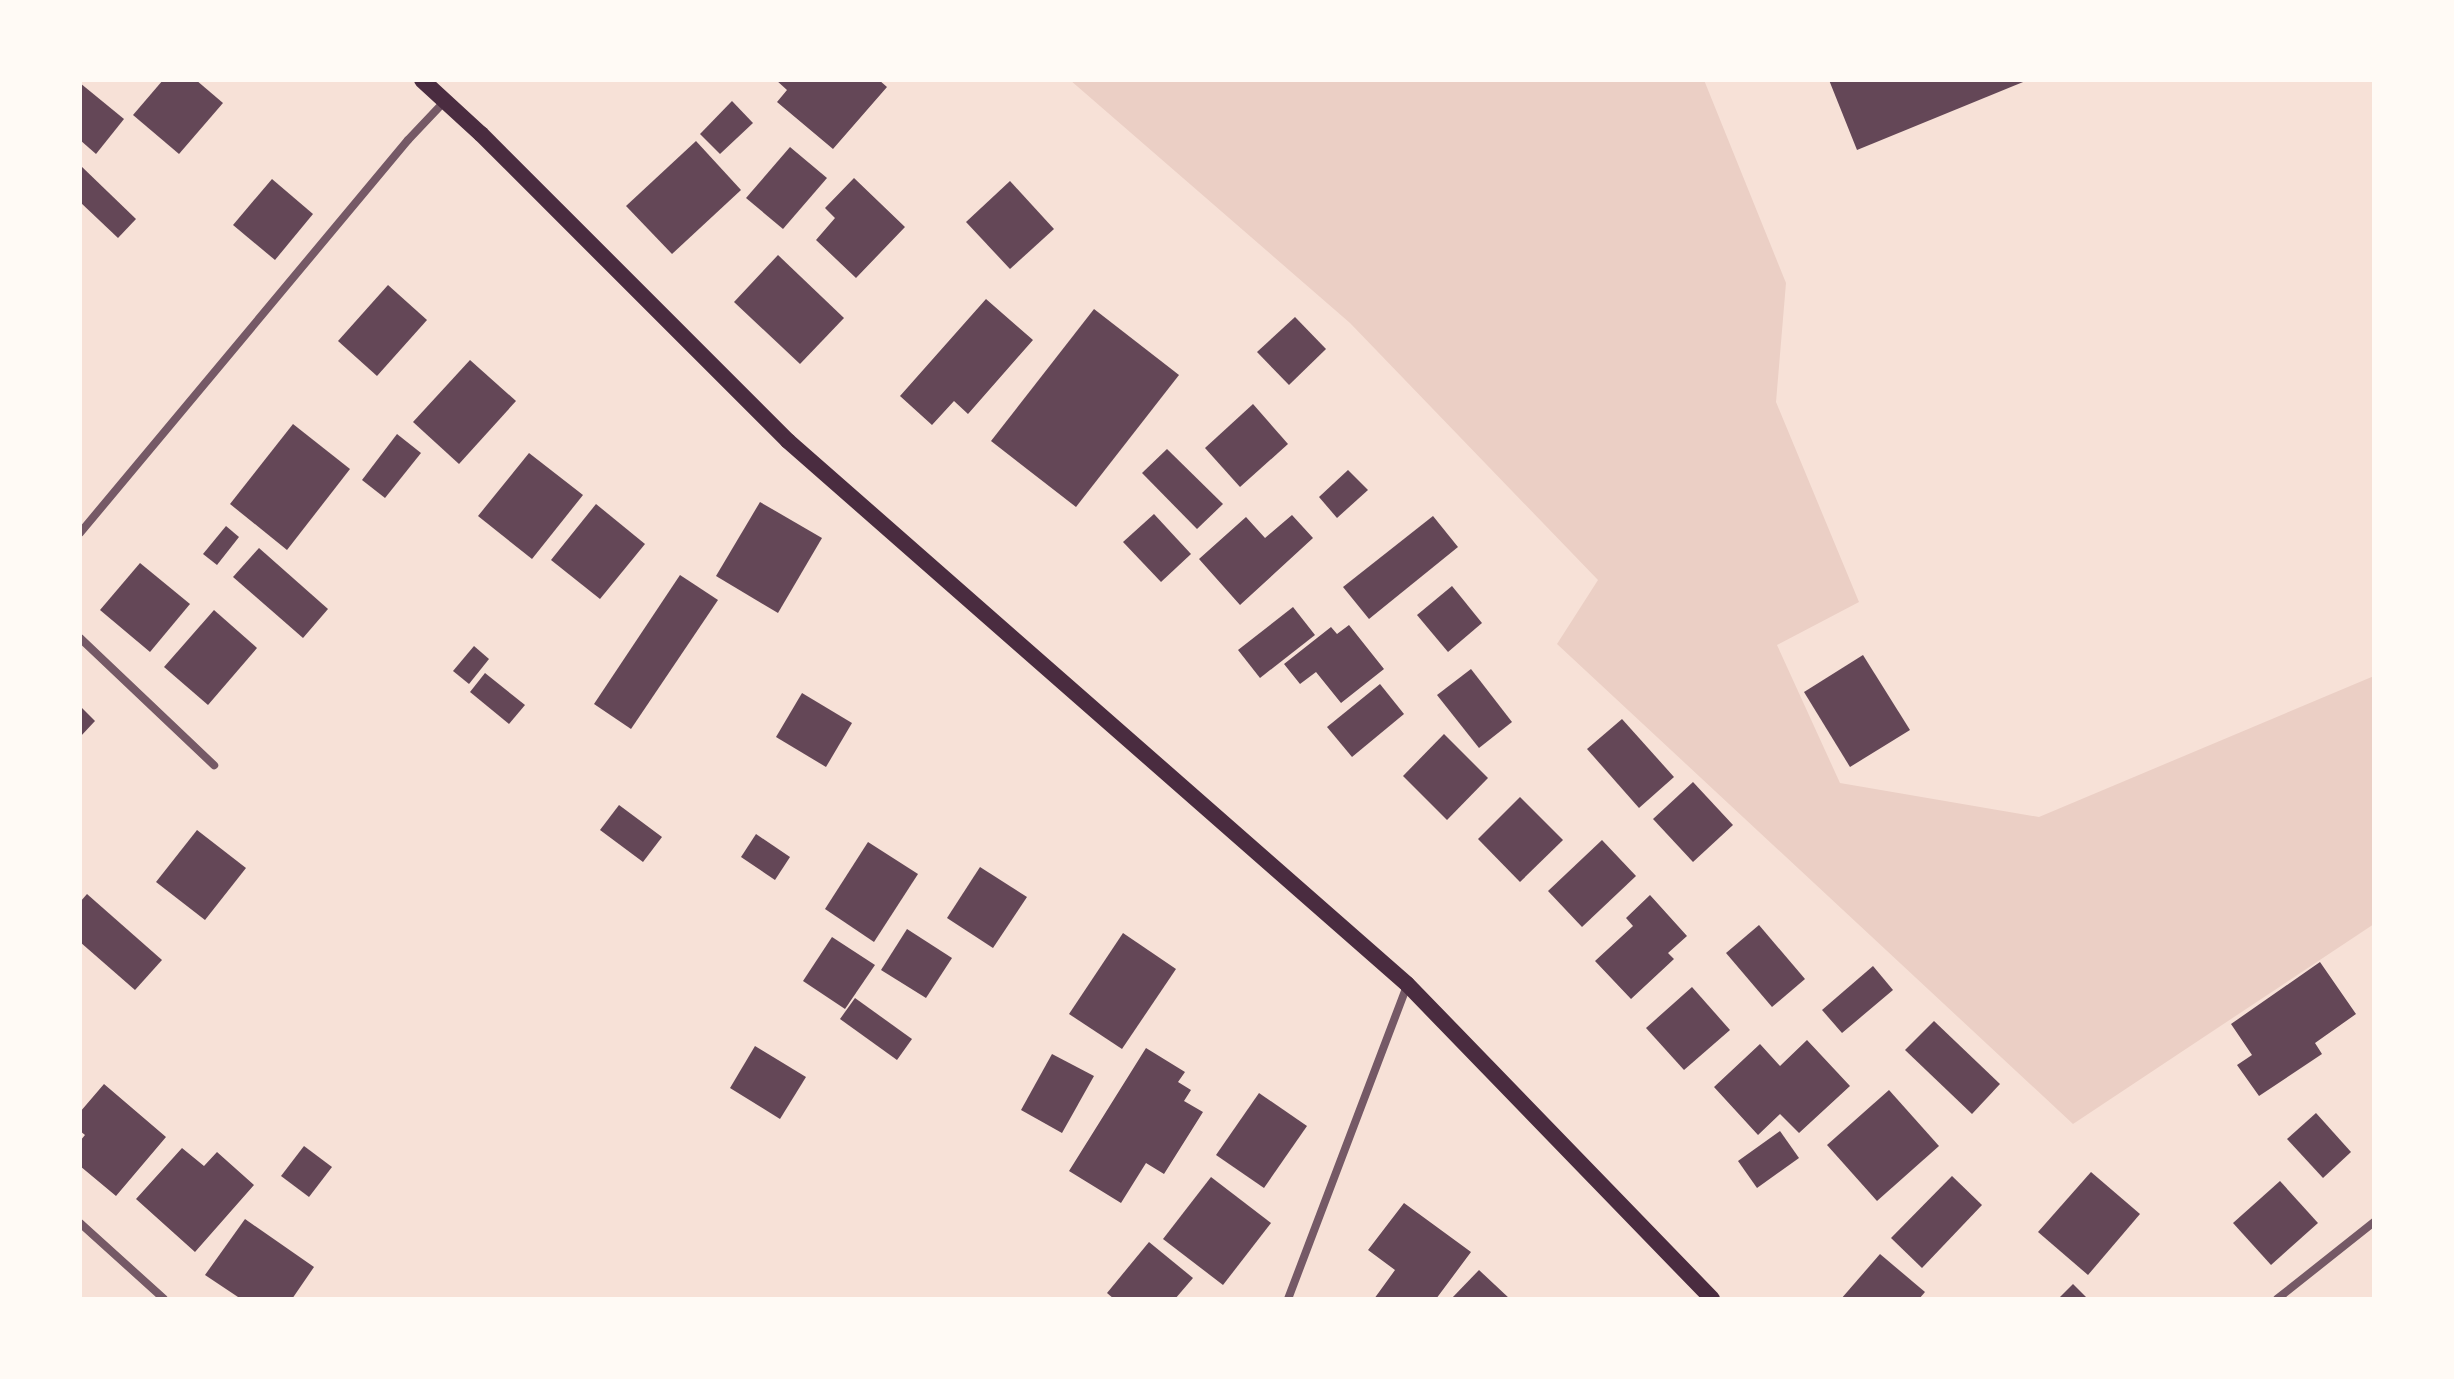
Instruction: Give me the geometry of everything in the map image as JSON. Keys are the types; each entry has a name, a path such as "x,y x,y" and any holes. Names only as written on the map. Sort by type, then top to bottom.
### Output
{"main road":[{"path":"422,80 788,441 1407,984 1712,1299"}],"street":[{"path":"80,533 408,140 445,101"},
{"path":"80,638 214,765"},
{"path":"1288,1299 1407,984"},
{"path":"2277,1299 2374,1222"},
{"path":"80,1223 164,1299"}],"shaded area":[{"path":"1070,80 1704,80 1786,283 1776,402 1859,602 1777,645 1840,783 2039,817 2374,676 2374,924 2073,1124 1557,644 1598,580 1350,323"}],"building":[{"path":"163,80 196,80 223,103 179,154 133,115"},
{"path":"776,80 879,80 887,87 833,149 777,102 787,90"},
{"path":"1829,80 2028,80 1857,150"},
{"path":"80,83 124,119 96,154 80,140"},
{"path":"732,101 753,123 720,154 700,134"},
{"path":"696,141 741,190 672,254 626,206"},
{"path":"790,147 827,178 783,229 746,198"},
{"path":"80,165 136,219 118,238 80,202"},
{"path":"854,178 905,227 856,278 816,240 835,218 825,208"},
{"path":"272,179 313,214 275,260 233,225"},
{"path":"1010,181 1054,229 1010,269 966,222"},
{"path":"778,255 844,318 800,364 734,302"},
{"path":"388,285 427,320 377,376 338,341"},
{"path":"986,299 1033,340 968,414 954,401 932,425 900,396"},
{"path":"1094,309 1179,375 1076,507 991,441"},
{"path":"1295,317 1326,349 1289,385 1257,352"},
{"path":"470,360 516,401 459,464 413,422"},
{"path":"1253,404 1288,444 1240,487 1205,448"},
{"path":"293,424 350,469 287,550 230,504"},
{"path":"397,434 421,453 385,498 362,480"},
{"path":"1167,449 1223,504 1197,529 1142,473"},
{"path":"529,453 583,495 532,559 478,516"},
{"path":"1348,470 1368,490 1337,518 1319,497"},
{"path":"760,502 822,538 778,613 716,576"},
{"path":"596,504 645,544 600,599 551,560"},
{"path":"1154,514 1191,554 1161,582 1123,542"},
{"path":"1292,515 1313,538 1240,605 1199,559 1246,517 1265,538"},
{"path":"1433,516 1458,547 1369,619 1343,587"},
{"path":"226,526 239,537 217,565 203,554"},
{"path":"259,548 328,609 303,638 233,577"},
{"path":"140,563 190,604 150,652 100,610"},
{"path":"680,575 718,600 631,729 594,704"},
{"path":"1452,586 1482,623 1448,652 1417,615"},
{"path":"1293,607 1315,635 1260,678 1238,650"},
{"path":"214,610 257,648 208,705 164,667"},
{"path":"1349,625 1384,669 1341,703 1316,672 1300,684 1284,664 1331,627 1337,634"},
{"path":"474,646 489,659 469,684 453,671"},
{"path":"1863,655 1910,730 1850,767 1804,692"},
{"path":"1471,669 1512,722 1479,748 1437,695"},
{"path":"485,673 525,705 509,724 470,692"},
{"path":"1380,684 1404,714 1352,757 1327,727"},
{"path":"802,693 852,723 826,767 776,737"},
{"path":"80,706 95,721 80,737"},
{"path":"1622,719 1674,777 1639,808 1587,749"},
{"path":"1444,734 1488,778 1447,820 1403,776"},
{"path":"1693,782 1733,825 1693,862 1653,819"},
{"path":"1520,797 1563,840 1520,882 1478,839"},
{"path":"619,805 662,837 643,862 600,830"},
{"path":"197,830 246,868 205,920 156,882"},
{"path":"756,834 790,857 775,880 741,857"},
{"path":"1602,840 1636,876 1582,927 1548,891"},
{"path":"868,842 918,874 874,942 825,909"},
{"path":"980,867 1027,897 993,948 947,918"},
{"path":"87,894 162,960 135,990 80,942 80,902"},
{"path":"1650,895 1687,936 1668,953 1674,959 1631,999 1595,961 1633,926 1626,918"},
{"path":"1759,925 1805,979 1772,1007 1726,953"},
{"path":"907,929 952,958 926,998 881,970"},
{"path":"1123,933 1176,969 1122,1049 1069,1014"},
{"path":"832,937 875,965 845,1009 803,981"},
{"path":"2320,962 2356,1014 2315,1043 2322,1054 2259,1096 2237,1065 2252,1055 2231,1024"},
{"path":"1873,966 1893,990 1842,1033 1822,1010"},
{"path":"1692,987 1730,1030 1684,1070 1646,1028"},
{"path":"855,998 912,1039 897,1060 840,1019"},
{"path":"1934,1021 2000,1084 1972,1114 1905,1050"},
{"path":"1807,1040 1850,1086 1799,1133 1780,1114 1758,1135 1714,1087 1760,1044 1780,1066"},
{"path":"755,1046 806,1077 780,1119 730,1088"},
{"path":"1146,1048 1185,1072 1178,1082 1191,1090 1184,1101 1203,1112 1164,1174 1146,1163 1121,1203 1069,1171"},
{"path":"1052,1054 1094,1076 1062,1133 1021,1110"},
{"path":"104,1084 166,1137 116,1196 80,1166 80,1141 85,1135 80,1131 80,1112"},
{"path":"1889,1090 1939,1146 1877,1201 1827,1145"},
{"path":"1259,1093 1307,1126 1264,1188 1216,1155"},
{"path":"2316,1113 2351,1152 2323,1178 2287,1139"},
{"path":"1780,1131 1799,1158 1757,1188 1738,1161"},
{"path":"304,1146 332,1167 309,1197 281,1176"},
{"path":"182,1148 204,1166 217,1152 254,1185 195,1252 136,1199"},
{"path":"2091,1172 2140,1214 2088,1275 2038,1232"},
{"path":"1952,1176 1982,1205 1922,1268 1891,1238"},
{"path":"1211,1177 1271,1223 1223,1285 1163,1239"},
{"path":"2280,1181 2318,1223 2271,1265 2233,1223"},
{"path":"1404,1203 1471,1252 1436,1299 1374,1299 1395,1270 1368,1250"},
{"path":"245,1219 314,1267 292,1299 241,1299 205,1275"},
{"path":"1149,1242 1193,1278 1175,1299 1114,1299 1107,1293"},
{"path":"1880,1254 1925,1292 1919,1299 1841,1299"},
{"path":"1479,1270 1510,1299 1451,1299"},
{"path":"2073,1284 2088,1299 2058,1299"}]}
